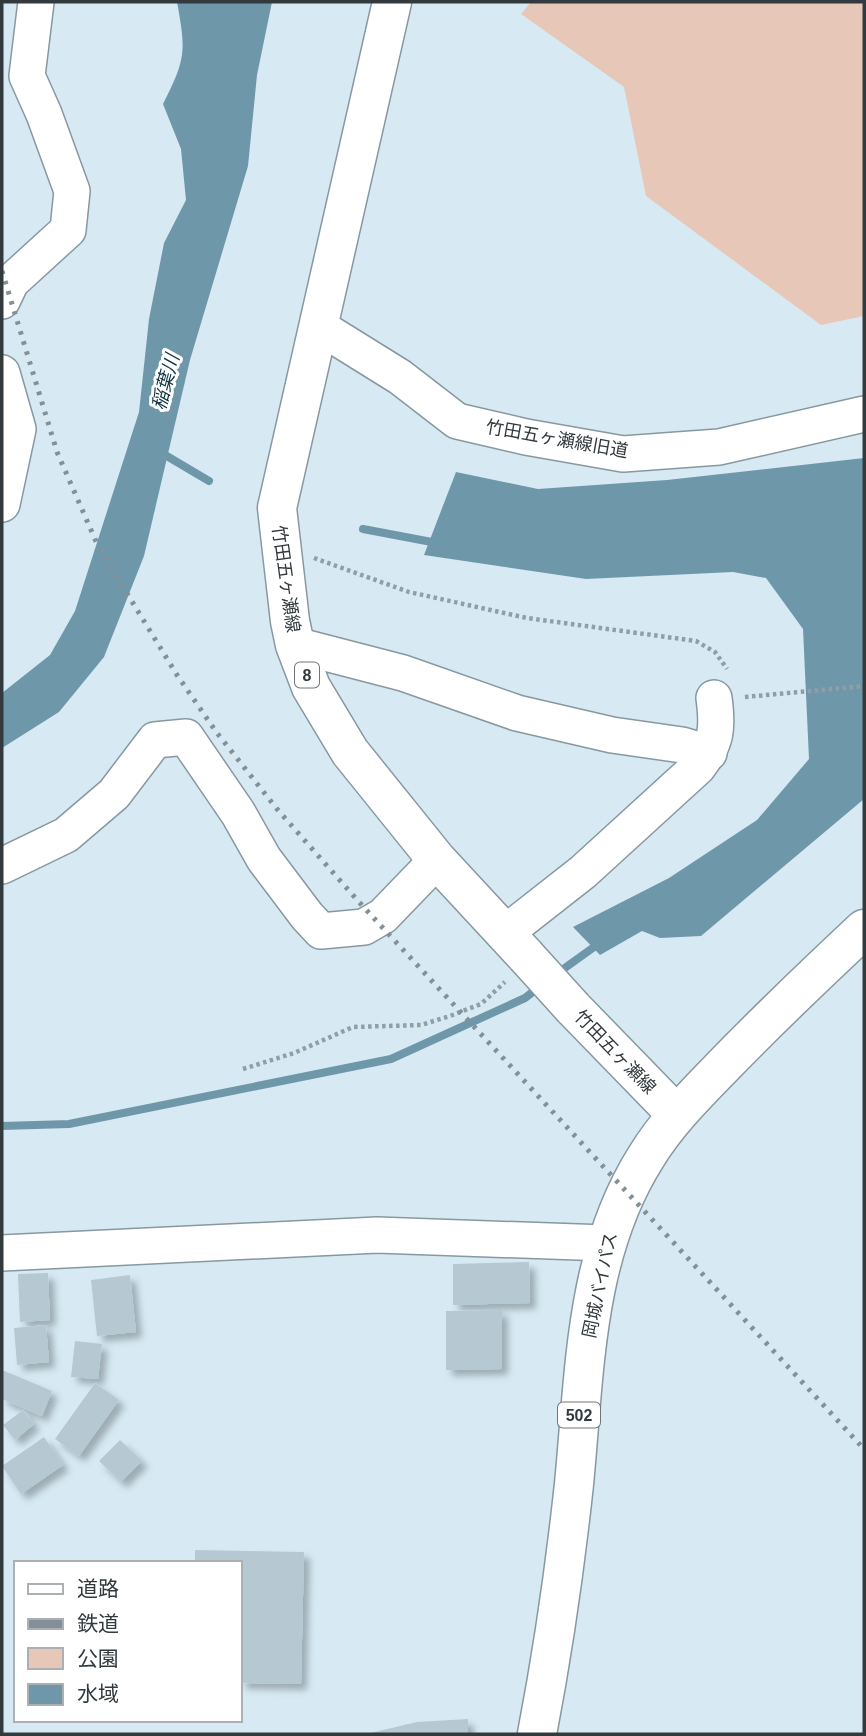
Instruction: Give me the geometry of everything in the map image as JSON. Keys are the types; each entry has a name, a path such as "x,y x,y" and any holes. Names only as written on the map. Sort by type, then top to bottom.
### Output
{"main road":[{"name":"竹田五ヶ瀬線","path":"392,2 277,508 295,645 312,687 350,752 514,955 573,1008 676,1114"},
{"name":"岡城バイパス","path":"537,1734 555,1640 590,1317 606,1243 629,1188 646,1157 676,1114 790,998 864,929"}],"street":[{"path":"2,300 10,282 68,230 72,191 27,76 36,2"},
{"name":"竹田五ヶ瀬線旧道","path":"318,326 400,377 457,421 526,437 623,454 719,447 864,414"},
{"path":"2,373 18,429 2,504"},
{"path":"295,645 403,673 517,713 612,735 682,745 709,753"},
{"path":"514,955 583,872 698,767 709,753 727,690"},
{"path":"2,866 66,835 114,794 155,740 186,737 238,813 264,859 321,931 364,927 383,915 437,860"},
{"path":"2,1253 377,1235 606,1243"}],"path":[{"path":"306,555 422,595 527,618 696,641 715,652 727,690 776,692 864,685"},
{"path":"243,1069 294,1053 353,1027 421,1025 481,1004 514,955"}],"green space":[{"path":"531,2 864,2 864,316 821,325 646,196 624,87 521,14"}],"water":[{"name":"稲葉川","path":"177,2 272,2 257,75 248,166 190,360 144,556 104,657 59,712 2,748 2,693 50,655 75,611 139,412 149,319 164,243 186,200 181,149 163,104 176,76 182,54 182,32"},
{"path":"864,458 864,799 701,936 660,938 642,931 600,955 573,927 669,878 757,820 809,759 803,629 766,578 733,572 586,579 424,555 456,472 538,489 667,480"}],"building":[{"path":"529,1262 530,1303 453,1305 453,1264"},
{"path":"48,1273 50,1320 20,1322 18,1274"},
{"path":"130,1275 136,1332 97,1336 91,1280"},
{"path":"502,1310 502,1369 446,1370 446,1311"},
{"path":"46,1325 49,1362 17,1365 14,1328"},
{"path":"75,1341 102,1344 98,1379 71,1377"},
{"path":"2,1370 52,1391 42,1416 2,1399"},
{"path":"95,1383 119,1400 79,1456 55,1439"},
{"path":"23,1410 34,1424 15,1440 3,1425"},
{"path":"44,1437 63,1465 21,1494 2,1466"},
{"path":"120,1440 142,1461 121,1482 99,1461"},
{"path":"195,1550 304,1552 301,1684 242,1683 242,1561 195,1561"},
{"path":"468,1719 468,1734 366,1734 417,1722"}],"waterway":[{"path":"160,452 209,481"},
{"path":"363,529 437,543"},
{"path":"555,975 601,942"},
{"path":"2,1126 69,1124 391,1059 525,998 539,987"}],"railway":[{"path":"2,271 57,452 98,546 177,675 217,733 277,809 359,902 864,1449"}]}
